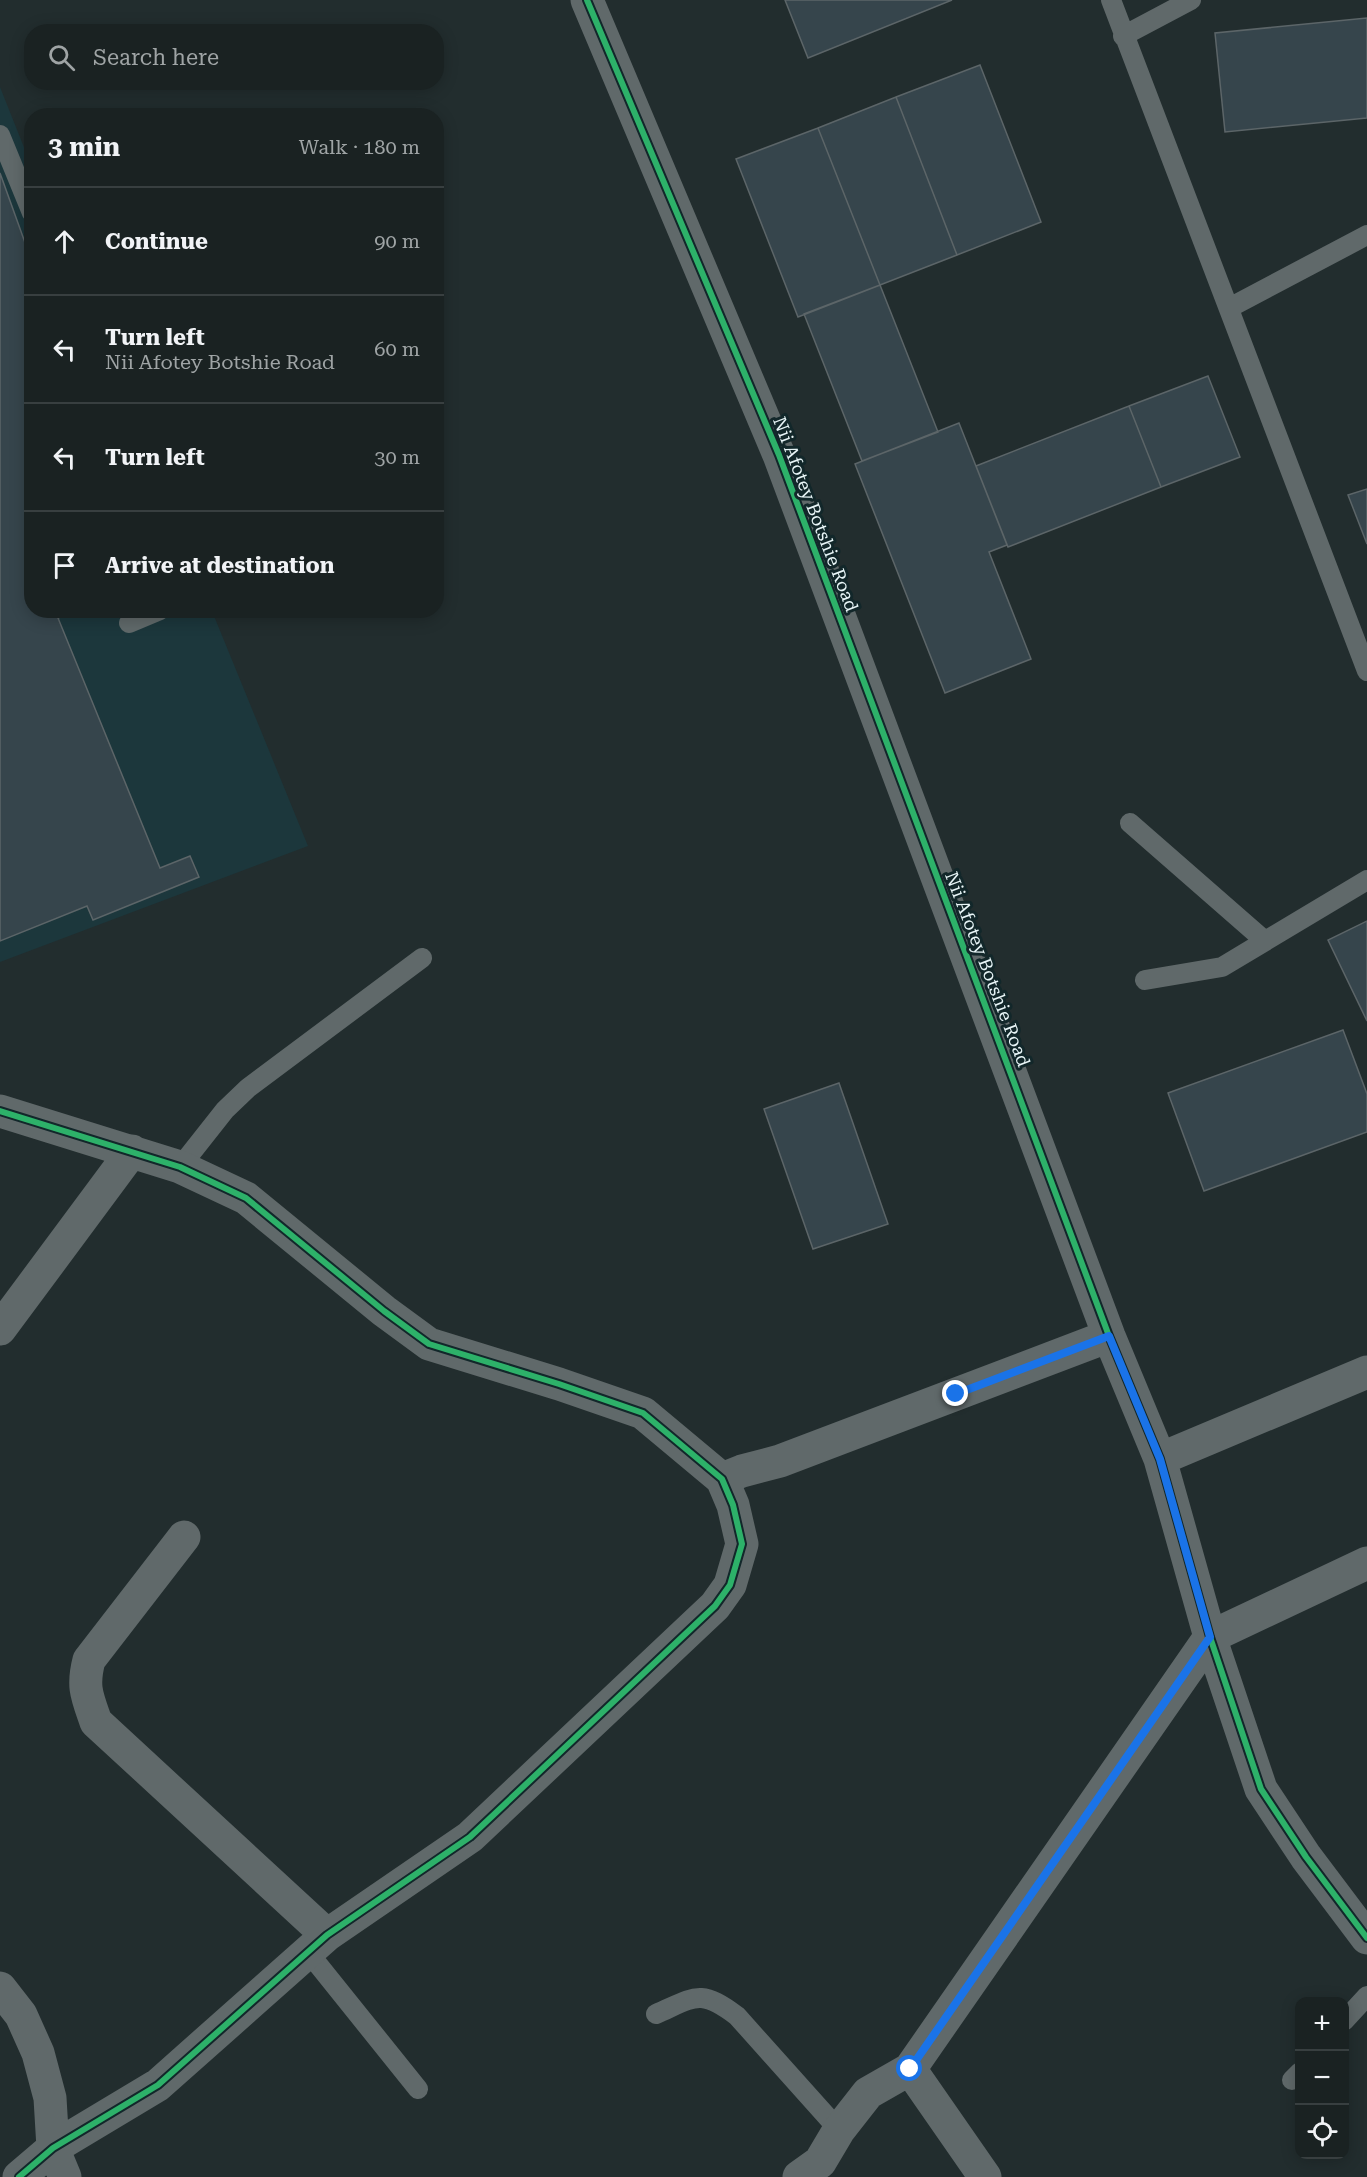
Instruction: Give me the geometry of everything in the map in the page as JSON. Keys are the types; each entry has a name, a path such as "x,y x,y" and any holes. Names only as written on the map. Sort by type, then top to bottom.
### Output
{"street":[{"name":"Nii Afotey Botshie Road","path":"588,0 779,455 1109,1336 1160,1459 1210,1637 1261,1789 1306,1857 1367,1938"},
{"path":"0,1111 180,1167 246,1198 384,1311 429,1344 559,1384 643,1413 722,1479 733,1505 742,1544 730,1585 715,1606 470,1837 318,1944 158,2085 59,2163 19,2177"},
{"path":"0,1329 132,1151"},
{"path":"722,1479 780,1461 1109,1336"},
{"path":"1160,1459 1367,1372"},
{"path":"184,1537 89,1660 84,1678 87,1696 96,1722 318,1944"},
{"path":"817,2172 839,2130 868,2092 910,2069 1210,1637 1367,1563"},
{"path":"0,1989 21,2015 38,2053 50,2098 59,2163"},
{"path":"910,2069 985,2177"}],"lane":[{"path":"1111,0 1367,671"},
{"path":"1123,36 1191,0"},
{"path":"0,135 24,194"},
{"path":"1229,308 1367,235"},
{"path":"129,623 141,618"},
{"path":"1130,823 1265,941"},
{"path":"1145,980 1222,967 1367,880"},
{"path":"180,1167 225,1110 248,1088 422,958"},
{"path":"318,1944 418,2089"},
{"path":"1349,2016 1367,1996"},
{"path":"656,2014 692,1998 708,1998 719,2003 737,2016 839,2130"}],"shaded area":[{"path":"0,87 24,147 24,618 215,618 308,846 0,962"}],"building":[{"path":"785,0 952,0 808,58"},
{"path":"1367,18 1367,118 1225,132 1215,33"},
{"path":"980,65 1041,222 957,255 896,97"},
{"path":"896,97 957,255 880,285 818,128"},
{"path":"818,128 880,285 798,317 736,159"},
{"path":"0,173 24,240 24,618 58,618 160,868 190,856 199,877 93,920 87,906 0,941"},
{"path":"880,285 938,432 862,461 804,314"},
{"path":"1208,376 1240,457 1161,487 1129,406"},
{"path":"1129,406 1161,487 1008,547 976,466"},
{"path":"959,423 1007,545 989,552 1031,659 945,693 855,464"},
{"path":"1367,489 1367,544 1348,495"},
{"path":"1367,921 1367,1021 1328,940"},
{"path":"1343,1030 1367,1094 1367,1132 1204,1191 1168,1093"},
{"path":"839,1083 888,1224 813,1249 764,1109"}],"cycle path":[{"path":"587,0 779,455 1109,1336 1160,1459 1210,1637 1261,1789 1306,1857 1367,1938"},
{"path":"0,1111 180,1167 246,1198 384,1311 429,1344 559,1384 643,1413 722,1479 733,1505 742,1544 730,1585 715,1606 470,1837 327,1935 158,2085 53,2148 19,2177"}],"route":[{"path":"910,2069 1210,1637 1160,1459 1109,1336 956,1394"}]}
